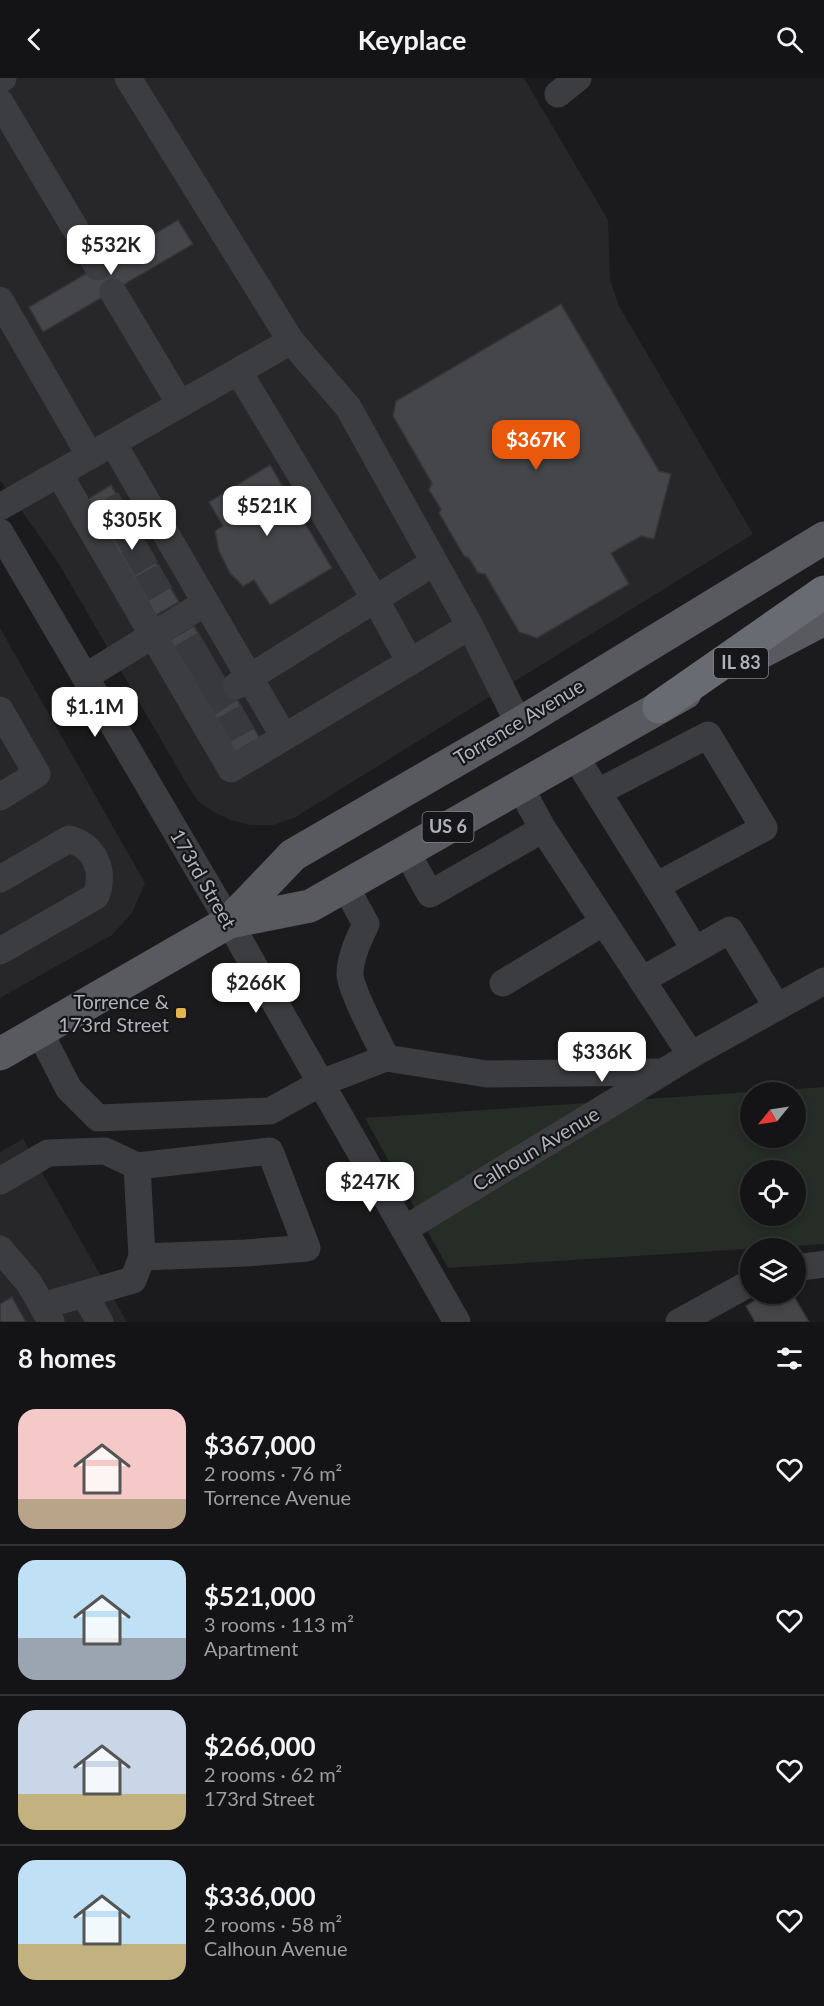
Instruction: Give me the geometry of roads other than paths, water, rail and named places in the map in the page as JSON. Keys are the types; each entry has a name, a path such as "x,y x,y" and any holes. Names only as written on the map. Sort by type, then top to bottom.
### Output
{"highway":[{"name":"US 6","path":"659,707 824,592"}],"main road":[{"name":"Torrence Avenue","path":"0,1054 229,922 292,855 519,724 824,538"},
{"name":"Torrence Avenue","path":"229,922 310,906 659,707 824,619"}],"street":[{"path":"128,78 291,341 348,407 470,626 519,724"},
{"path":"0,102 98,267"},
{"path":"113,292 180,404"},
{"path":"0,300 102,449 176,569 206,603 216,638 258,710 284,737"},
{"path":"0,507 291,341"},
{"path":"239,372 375,599 410,662"},
{"path":"59,474 95,521 136,592 153,635 182,673 218,734 231,769 470,626"},
{"name":"173rd Street","path":"4,549 85,677 229,922 457,1322"},
{"path":"236,671 375,599 433,563"},
{"path":"85,677 206,603"},
{"path":"0,710 37,774 0,797"},
{"path":"598,792 708,735 764,828 656,886"},
{"path":"575,756 695,950"},
{"path":"519,787 543,829 691,1055"},
{"path":"405,851 430,894 543,829"},
{"path":"0,879 69,839 78,841 86,848 96,862 100,874 96,896 0,951"},
{"path":"345,886 366,924 356,946 350,975 386,1058"},
{"path":"503,983 604,922"},
{"path":"642,980 730,930 777,1007"},
{"name":"Calhoun Avenue","path":"405,1229 691,1055 824,981"},
{"path":"39,1032 69,1089 98,1118 270,1111 321,1083 386,1058 487,1074 663,1072"},
{"path":"0,1181 48,1153 105,1150 137,1166 270,1151 307,1248 142,1257"},
{"path":"3,1256 29,1283 47,1314 84,1294 133,1280 142,1257 137,1166"},
{"path":"806,1266 824,1264"},
{"path":"679,1322 740,1288"},
{"path":"84,1294 100,1322"}],"tunnel":[{"path":"101,517 128,502"},
{"path":"115,540 139,526"},
{"path":"128,564 155,548"},
{"path":"142,589 168,574"},
{"path":"182,658 208,642"},
{"path":"195,681 221,665"},
{"path":"208,703 234,687"},
{"path":"224,730 251,715"}],"place":[{"name":"Torrence & 173rd Street","path":"181,1013"}]}
